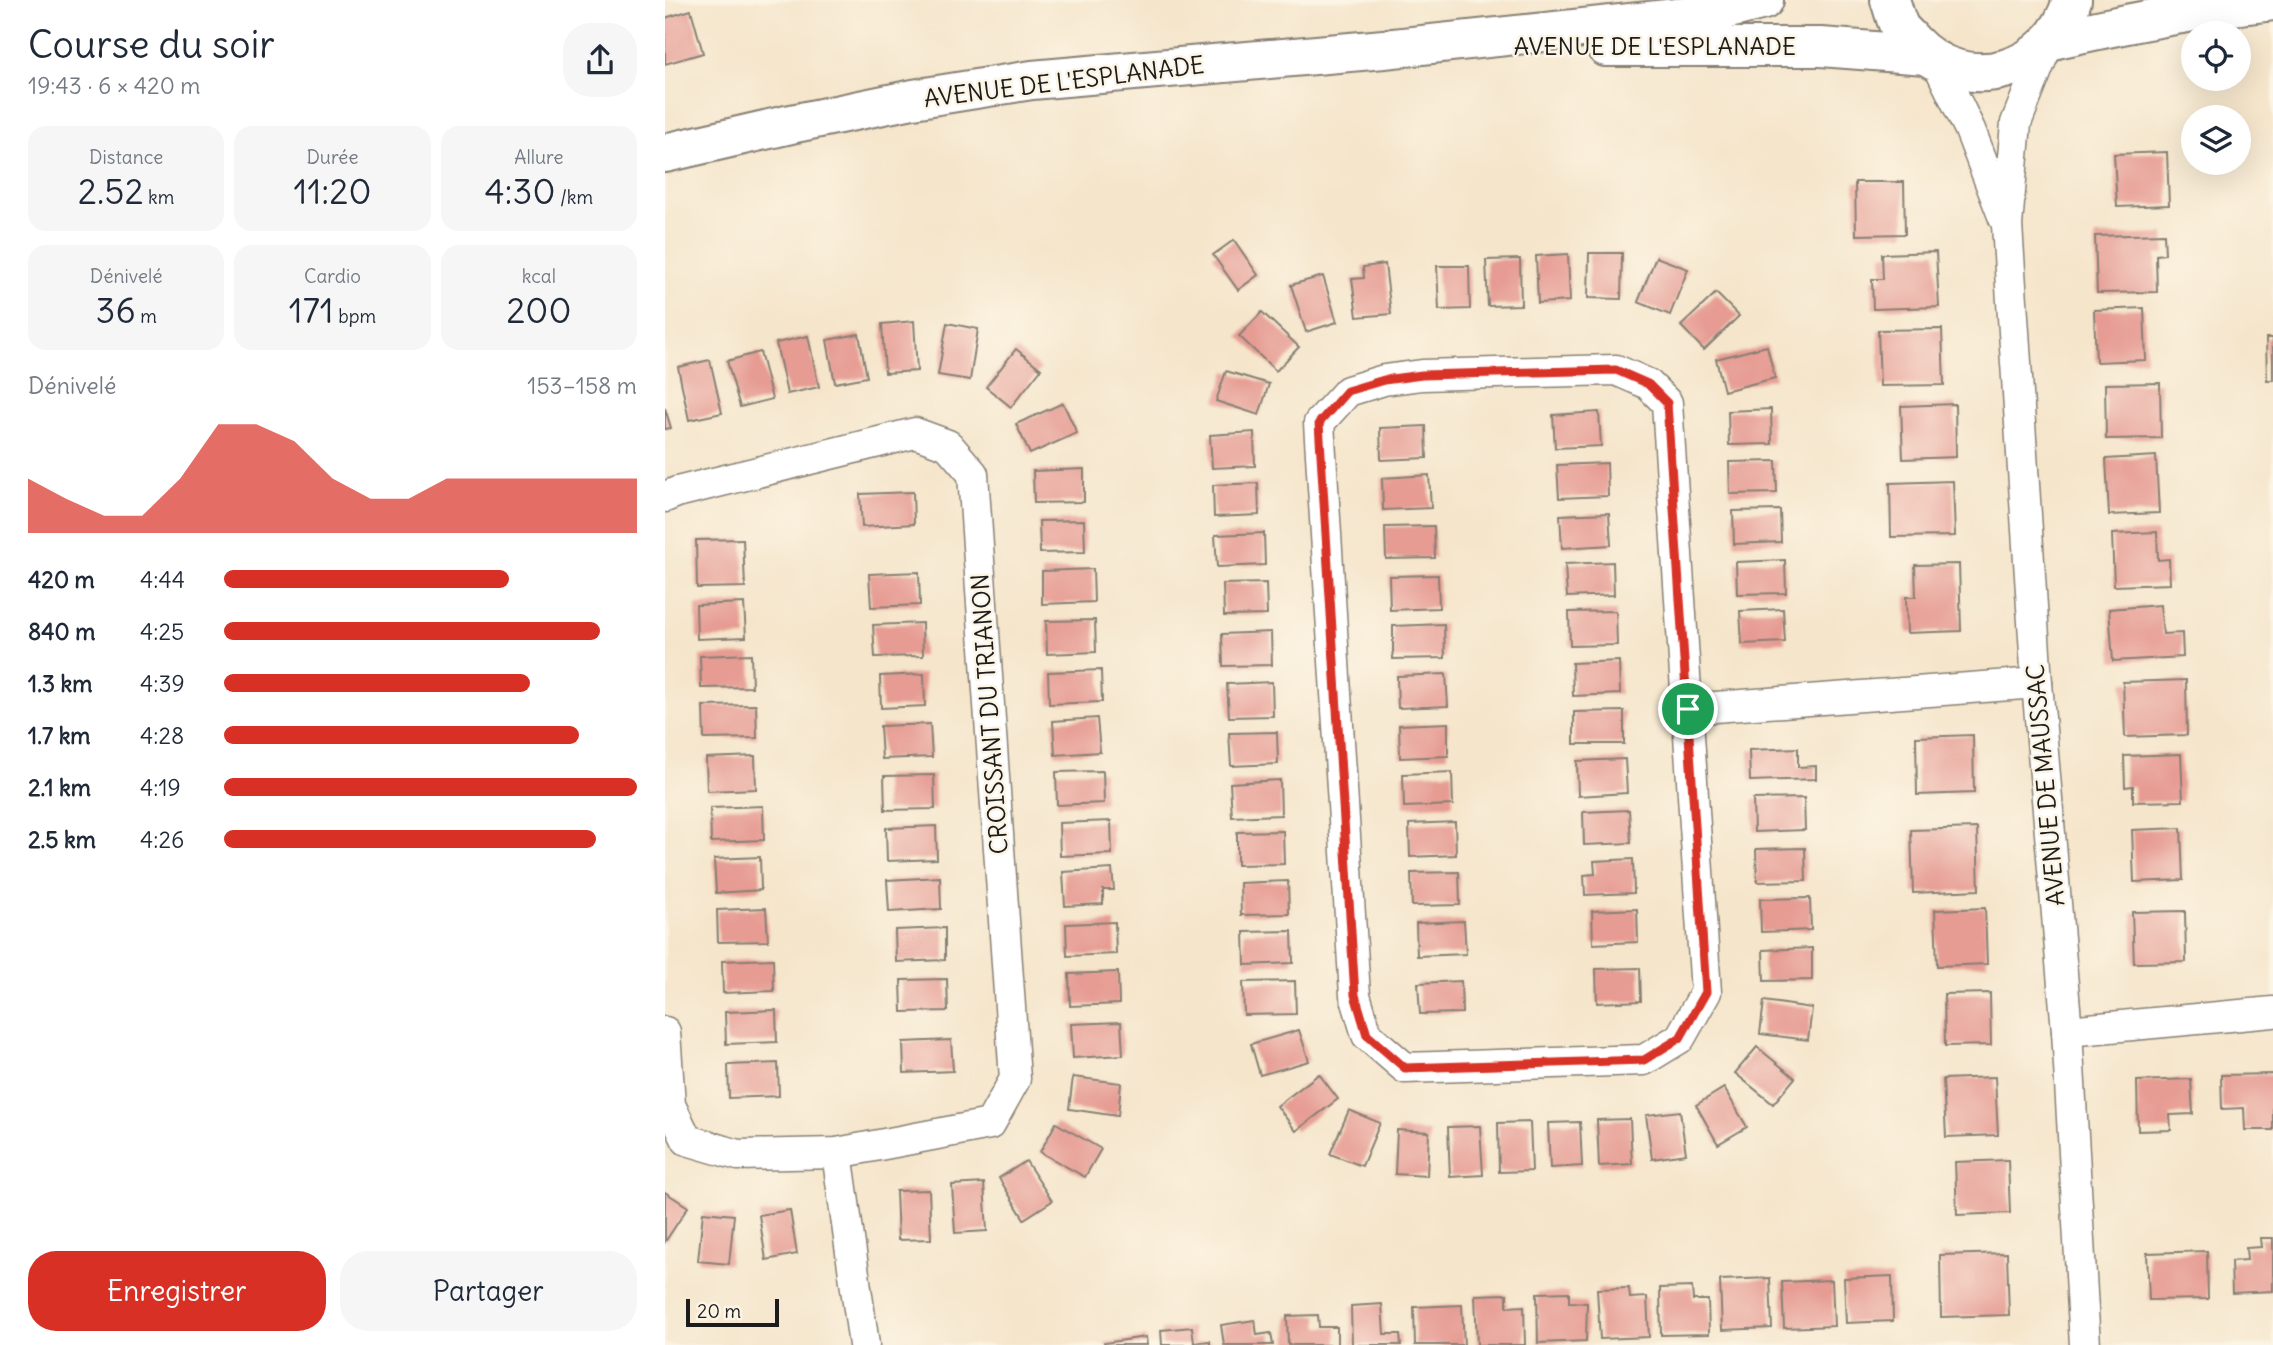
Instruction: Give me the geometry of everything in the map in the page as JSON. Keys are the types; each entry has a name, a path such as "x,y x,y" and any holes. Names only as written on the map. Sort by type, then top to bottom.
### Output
{"street":[{"name":"AVENUE DE L'ESPLANADE","path":"665,153 913,99 1032,80 1384,49 1705,15 1764,0"},
{"path":"1890,0 1899,27 1931,59"},
{"path":"2050,43 2067,16 2071,0"},
{"path":"2050,43 2149,18 2273,1"},
{"name":"AVENUE DE L'ESPLANADE","path":"1384,49 1821,47 1931,59 1965,72 1995,72 2023,63 2050,43"},
{"name":"AVENUE DE MAUSSAC","path":"2050,43 2016,122 2007,225 2037,683 2067,1031 2085,1345"},
{"name":"AVENUE DE MAUSSAC","path":"1931,59 1970,130 2007,225"},
{"path":"1616,370 1648,384 1667,403 1688,709 1706,992 1680,1038 1644,1060 1405,1068 1367,1035 1355,995 1319,423 1347,391 1384,380 1422,375 1616,370"},
{"name":"CROISSANT DU TRIANON","path":"665,497 915,433 948,445 973,474 1015,1079 991,1124 837,1153 738,1155 687,1140 670,1105 665,1032"},
{"path":"1688,709 2037,683"},
{"path":"2067,1031 2273,1012"},
{"path":"837,1153 864,1345"}],"building":[{"path":"691,10 703,53 665,64 665,18"},
{"path":"2167,152 2169,205 2117,207 2114,154"},
{"path":"1855,182 1904,182 1905,234 1856,235"},
{"path":"2164,234 2165,254 2156,255 2157,292 2097,293 2095,236"},
{"path":"1234,240 1258,275 1238,290 1213,255"},
{"path":"1936,252 1939,307 1873,309 1872,279 1883,279 1882,254"},
{"path":"1589,253 1622,253 1621,299 1588,298"},
{"path":"1568,254 1570,301 1538,303 1536,256"},
{"path":"1656,257 1688,269 1670,315 1638,302"},
{"path":"1520,259 1521,305 1488,306 1486,260"},
{"path":"1385,264 1391,314 1357,317 1352,279 1364,278 1363,267"},
{"path":"1437,266 1469,266 1470,309 1439,310"},
{"path":"1323,276 1337,322 1306,332 1291,285"},
{"path":"1716,293 1739,316 1704,350 1681,326"},
{"path":"2144,308 2146,360 2096,362 2094,310"},
{"path":"1262,312 1299,347 1276,371 1239,336"},
{"path":"914,321 917,371 885,373 882,324"},
{"path":"947,323 978,329 970,380 938,375"},
{"path":"1942,329 1944,385 1880,386 1878,330"},
{"path":"859,334 867,377 835,383 827,340"},
{"path":"808,336 819,387 787,394 776,343"},
{"path":"2266,338 2273,338 2273,380 2267,380"},
{"path":"1767,346 1775,378 1724,391 1716,359"},
{"path":"1016,349 1041,369 1011,407 986,387"},
{"path":"760,352 772,399 740,407 727,361"},
{"path":"710,360 722,413 689,420 678,367"},
{"path":"1226,371 1269,384 1259,415 1216,401"},
{"path":"2160,383 2161,438 2106,439 2105,384"},
{"path":"1063,403 1077,433 1030,454 1016,424"},
{"path":"1955,404 1956,457 1903,459 1901,406"},
{"path":"665,408 671,428 665,429"},
{"path":"1771,409 1772,444 1729,445 1728,411"},
{"path":"1599,412 1601,446 1555,448 1553,415"},
{"path":"1426,426 1427,458 1381,460 1380,428"},
{"path":"1254,432 1255,466 1212,468 1210,435"},
{"path":"2156,456 2159,513 2109,515 2106,459"},
{"path":"1776,461 1777,493 1730,494 1729,462"},
{"path":"1607,463 1608,496 1559,498 1557,465"},
{"path":"1084,469 1084,502 1034,503 1033,471"},
{"path":"1429,475 1431,508 1383,510 1382,478"},
{"path":"1953,481 1955,536 1891,537 1890,483"},
{"path":"1258,483 1259,515 1214,517 1213,485"},
{"path":"913,492 914,524 862,527 860,494"},
{"path":"1780,510 1781,542 1734,544 1733,511"},
{"path":"1609,513 1611,545 1562,548 1560,515"},
{"path":"1084,520 1085,552 1040,553 1039,521"},
{"path":"1434,526 1435,558 1386,559 1385,527"},
{"path":"2157,532 2158,560 2169,559 2170,584 2114,586 2112,534"},
{"path":"1264,533 1265,565 1217,567 1215,535"},
{"path":"743,539 745,587 697,588 696,540"},
{"path":"1785,560 1786,593 1737,594 1736,562"},
{"path":"1613,562 1614,595 1567,597 1565,564"},
{"path":"1959,564 1961,631 1907,633 1906,597 1916,597 1915,565"},
{"path":"1093,569 1094,602 1042,604 1042,571"},
{"path":"919,572 920,605 871,607 869,574"},
{"path":"1438,575 1439,608 1390,610 1389,576"},
{"path":"1266,583 1267,615 1224,616 1223,584"},
{"path":"744,603 746,637 697,639 696,605"},
{"path":"2160,605 2163,634 2182,633 2183,657 2113,661 2109,609"},
{"path":"1783,609 1785,642 1742,644 1740,611"},
{"path":"1616,611 1617,645 1570,646 1569,612"},
{"path":"1095,620 1096,652 1047,654 1046,621"},
{"path":"922,623 923,656 875,657 873,625"},
{"path":"1444,624 1445,658 1393,659 1393,626"},
{"path":"1271,632 1272,665 1223,666 1222,634"},
{"path":"751,654 752,687 701,688 700,656"},
{"path":"1619,661 1620,694 1573,696 1572,663"},
{"path":"1101,670 1102,702 1049,704 1048,672"},
{"path":"924,674 925,706 881,708 880,676"},
{"path":"1446,674 1448,706 1398,708 1397,676"},
{"path":"2186,680 2187,735 2125,737 2123,682"},
{"path":"1272,682 1273,716 1229,717 1227,684"},
{"path":"756,705 757,738 704,739 703,706"},
{"path":"1624,711 1624,744 1574,744 1574,712"},
{"path":"1097,718 1100,752 1055,755 1053,721"},
{"path":"1448,723 1448,756 1400,758 1399,725"},
{"path":"930,724 932,757 882,759 880,726"},
{"path":"1277,732 1278,764 1231,766 1229,733"},
{"path":"1973,735 1974,793 1917,795 1916,737"},
{"path":"1798,748 1798,767 1816,766 1816,779 1750,781 1749,750"},
{"path":"2181,754 2183,801 2133,802 2133,786 2125,787 2124,756"},
{"path":"755,756 756,789 707,791 706,758"},
{"path":"1625,759 1627,793 1578,796 1577,761"},
{"path":"1103,771 1104,803 1057,805 1056,772"},
{"path":"1452,772 1453,805 1404,807 1403,774"},
{"path":"934,775 935,809 885,810 884,776"},
{"path":"1280,780 1281,815 1232,817 1230,783"},
{"path":"1804,798 1805,830 1754,832 1753,799"},
{"path":"763,806 764,840 711,842 710,808"},
{"path":"1629,810 1631,843 1584,845 1583,812"},
{"path":"1111,821 1112,854 1060,856 1059,823"},
{"path":"1455,822 1456,855 1410,857 1409,824"},
{"path":"936,826 937,859 887,861 886,828"},
{"path":"1977,828 1979,890 1913,893 1911,830"},
{"path":"2181,828 2183,880 2134,882 2132,830"},
{"path":"1283,831 1284,864 1237,865 1237,832"},
{"path":"1805,848 1806,881 1757,882 1756,849"},
{"path":"760,857 761,890 716,893 714,859"},
{"path":"1633,859 1634,893 1585,895 1584,875 1595,874 1594,861"},
{"path":"1112,869 1114,890 1103,890 1103,904 1065,906 1063,872"},
{"path":"1459,872 1460,905 1412,906 1411,873"},
{"path":"940,877 941,909 889,912 887,880"},
{"path":"1288,881 1289,914 1241,915 1240,883"},
{"path":"1810,898 1811,930 1761,932 1760,899"},
{"path":"766,908 768,941 718,942 717,910"},
{"path":"1985,908 1987,964 1937,966 1935,910"},
{"path":"1637,909 1638,942 1593,944 1592,911"},
{"path":"2185,911 2186,962 2134,963 2132,912"},
{"path":"1464,921 1466,954 1417,956 1416,923"},
{"path":"1115,922 1116,954 1067,956 1066,924"},
{"path":"945,928 945,960 896,962 895,930"},
{"path":"1292,931 1293,963 1245,965 1244,932"},
{"path":"1812,948 1812,980 1764,981 1763,950"},
{"path":"773,959 774,991 723,993 722,961"},
{"path":"1640,968 1641,1001 1597,1003 1596,969"},
{"path":"1118,972 1119,1004 1070,1006 1069,974"},
{"path":"947,979 948,1011 902,1012 901,980"},
{"path":"1295,981 1296,1014 1244,1015 1243,982"},
{"path":"1461,981 1462,1013 1420,1014 1418,983"},
{"path":"1990,993 1991,1045 1945,1046 1944,994"},
{"path":"1764,1001 1812,1008 1808,1040 1760,1034"},
{"path":"776,1010 777,1042 726,1044 725,1012"},
{"path":"1121,1022 1123,1055 1073,1058 1071,1024"},
{"path":"1299,1030 1309,1061 1260,1075 1251,1044"},
{"path":"951,1040 953,1071 904,1073 903,1042"},
{"path":"1757,1047 1795,1078 1773,1104 1735,1073"},
{"path":"778,1063 779,1096 729,1098 728,1065"},
{"path":"1319,1074 1338,1099 1296,1131 1277,1106"},
{"path":"2273,1074 2273,1130 2245,1130 2244,1108 2222,1109 2221,1075"},
{"path":"1073,1077 1121,1083 1118,1116 1069,1109"},
{"path":"1995,1077 1998,1135 1946,1137 1943,1079"},
{"path":"2191,1079 2193,1114 2170,1115 2171,1130 2138,1131 2137,1081"},
{"path":"1724,1088 1747,1127 1718,1144 1696,1105"},
{"path":"1349,1110 1380,1123 1362,1166 1330,1154"},
{"path":"1680,1111 1686,1154 1652,1159 1646,1115"},
{"path":"1630,1119 1632,1164 1599,1166 1597,1120"},
{"path":"1530,1122 1532,1171 1499,1172 1498,1123"},
{"path":"1580,1122 1582,1166 1550,1168 1548,1123"},
{"path":"1056,1123 1101,1149 1085,1177 1040,1152"},
{"path":"1480,1126 1483,1175 1450,1177 1448,1127"},
{"path":"1397,1130 1429,1132 1427,1176 1395,1174"},
{"path":"2008,1160 2010,1213 1957,1215 1955,1162"},
{"path":"1026,1161 1052,1201 1024,1219 999,1178"},
{"path":"984,1183 987,1231 955,1233 952,1185"},
{"path":"929,1190 931,1239 898,1240 896,1191"},
{"path":"665,1192 688,1207 665,1242"},
{"path":"790,1210 797,1254 766,1260 759,1215"},
{"path":"703,1212 734,1215 729,1264 698,1261"},
{"path":"2260,1238 2273,1238 2273,1291 2232,1293 2231,1261 2247,1260 2246,1248 2261,1247"},
{"path":"2207,1251 2208,1299 2149,1300 2147,1253"},
{"path":"2007,1253 2009,1315 1941,1317 1940,1255"},
{"path":"1892,1276 1893,1321 1846,1323 1844,1278"},
{"path":"1770,1278 1772,1328 1722,1330 1720,1280"},
{"path":"1832,1280 1834,1326 1784,1328 1782,1282"},
{"path":"1692,1287 1693,1300 1708,1300 1709,1334 1661,1335 1660,1288"},
{"path":"1629,1288 1630,1298 1647,1297 1649,1337 1600,1339 1597,1289"},
{"path":"1569,1292 1569,1302 1587,1303 1586,1341 1538,1343 1537,1293"},
{"path":"1507,1294 1507,1307 1524,1306 1525,1345 1477,1345 1475,1295"},
{"path":"1382,1304 1384,1334 1400,1334 1401,1345 1352,1345 1351,1306"},
{"path":"1462,1305 1464,1345 1415,1345 1414,1307"},
{"path":"1318,1315 1319,1327 1337,1327 1337,1345 1288,1345 1287,1316"},
{"path":"1255,1320 1257,1335 1271,1333 1273,1345 1224,1345 1221,1325"},
{"path":"1192,1327 1194,1343 1210,1341 1210,1345 1162,1345 1161,1330"},
{"path":"1146,1337 1147,1345 1104,1345 1104,1343"}],"route":[{"path":"1616,370 1648,384 1667,403 1688,709 1706,992 1680,1038 1644,1060 1405,1068 1367,1035 1355,995 1319,423 1347,391 1384,380 1422,375 1616,370"}]}
